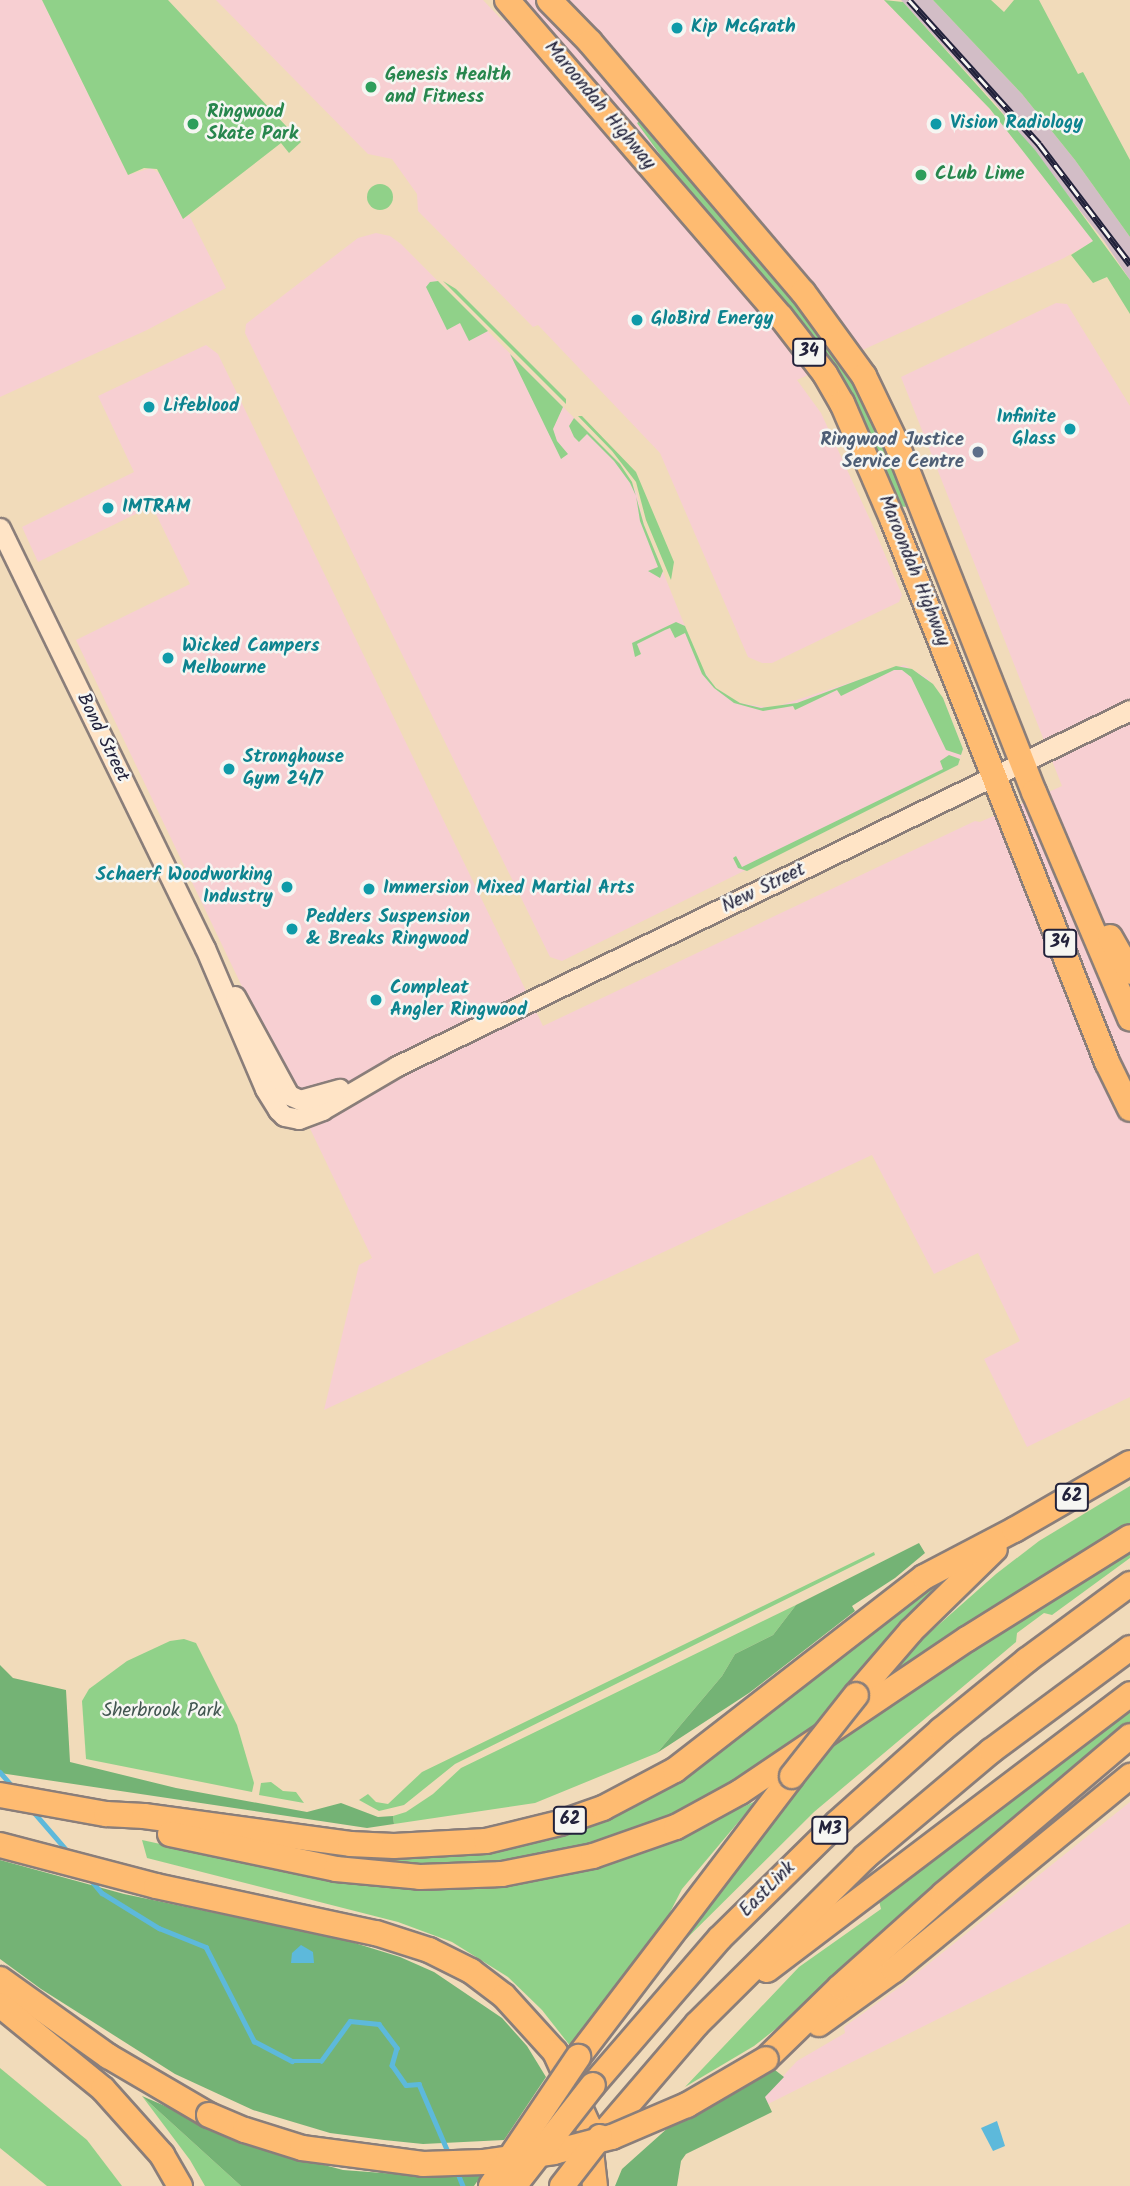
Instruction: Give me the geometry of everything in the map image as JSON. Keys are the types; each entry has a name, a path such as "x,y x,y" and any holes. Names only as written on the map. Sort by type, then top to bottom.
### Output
{"highway":[{"name":"Maroondah Highway","path":"508,0 805,346 842,403 864,449 1107,1062 1130,1109"},
{"name":"Maroondah Highway","path":"549,0 590,42 832,327 864,376 898,447 1022,762 1130,1018"},
{"path":"590,42 587,60 592,73 646,141 656,173"},
{"path":"898,447 909,505 1002,741 1005,758 995,775"},
{"path":"1077,891 1130,971"},
{"name":"62","path":"0,1795 106,1814 144,1816 312,1840 394,1846 486,1841 560,1823 603,1808 675,1770 913,1585 1130,1463"},
{"path":"491,2186 578,2057 856,1695 911,1631 1014,1530"},
{"path":"106,1814 216,1846 379,1874 430,1877 502,1874 593,1856 676,1827 740,1792 1024,1603 1130,1537"},
{"name":"EastLink","path":"514,2186 593,2085 720,1938 837,1823 941,1730 1027,1660 1130,1584"},
{"name":"M3","path":"562,2186 697,2024 806,1913 907,1820 1068,1692 1130,1648"},
{"path":"697,2024 1130,1693"},
{"path":"766,2059 840,1987 944,1894 1130,1736"},
{"path":"0,1979 108,2056 209,2115 291,2144 340,2154 423,2164 484,2162 554,2152 622,2133 687,2105 766,2059 894,1970 1130,1776"},
{"path":"0,1845 156,1886 376,1933 429,1950 471,1971 504,1996 555,2052 588,2125 595,2186"},
{"path":"0,2005 103,2089 162,2155 180,2186"}],"street":[{"name":"Bond Street","path":"0,528 205,948 247,1053 289,1102"},
{"name":"New Street","path":"289,1102 284,1116 299,1119 322,1110 397,1066 1130,710"},
{"name":"Bond Street","path":"205,948 245,1014 289,1102"}],"shaded area":[{"path":"0,0 42,0 128,175 151,168 162,175 183,219 189,215 226,288 147,330 0,397"},
{"path":"216,0 483,0 503,21 519,0 884,0 990,109 1094,241 1064,258 797,380 821,413 902,595 899,602 772,663 762,663 748,657 660,453 538,325 533,327 418,211 417,194 392,159 368,154"},
{"path":"901,0 933,0 1022,94 1075,160 1130,237 1130,280 1104,241 995,103"},
{"path":"376,233 390,236 401,244 620,464 637,493 644,525 701,666 716,689 740,703 772,708 904,665 927,678 943,698 963,749 958,765 562,961 550,957 245,333 246,324 358,238"},
{"path":"1056,303 1067,304 1130,406 1130,1397 1027,1447 984,1359 1020,1341 978,1253 934,1274 872,1155 324,1410 359,1265 372,1258 76,640 190,584 152,506 38,562 22,527 134,472 98,396 206,345 218,354 543,1026 975,821 980,822 1062,786 901,377"},
{"path":"1130,1802 1130,1923 768,2104 764,2097 797,2061 845,2033 844,2027 901,1986"}],"green space":[{"path":"42,0 168,0 301,142 289,153 281,143 183,219 157,169 144,168 128,175"},
{"path":"884,0 903,2 1035,150 1130,280 1130,314 1107,277 1093,283 1071,255 1093,241 990,109"},
{"path":"933,0 991,0 1004,12 1014,0 1039,0 1078,74 1083,72 1130,160 1130,237 1075,160 1022,94"},
{"path":"641,120 820,329 861,395 890,460 906,507 900,506 849,389 820,346 672,171 637,123"},
{"path":"380,184 389,188 393,197 389,206 380,210 371,206 367,197 371,188"},
{"path":"438,281 488,331 469,341 460,323 447,330 426,287 430,282"},
{"path":"443,281 456,289 566,399 566,404"},
{"path":"510,354 563,407 553,429 557,441 568,454 561,459"},
{"path":"578,416 582,416 636,472 674,562 671,580 646,520 636,482 612,451"},
{"path":"574,418 620,464 632,482 636,495 614,461 587,434 579,442 574,437 569,426"},
{"path":"636,497 663,571 660,578 648,571 658,567 640,521"},
{"path":"676,622 685,626 706,675 716,688 740,703 761,708 797,703 896,666 912,669 933,684 943,698 963,749 961,755 946,750 911,677 902,670 894,670 841,696 837,690 795,710 793,706 763,711 734,703 714,688 702,674 685,633 675,638 670,628 665,630 637,644 641,654 635,657 632,643"},
{"path":"949,755 960,759 958,765 747,871 738,868 733,858 736,856 742,867 943,769 940,761"},
{"path":"1130,1486 1130,1524 882,1681 926,1636 996,1574 1039,1541"},
{"path":"919,1543 925,1553 895,1578 852,1606 855,1611 749,1693 657,1753 722,1676 735,1654 773,1635 796,1605"},
{"path":"1130,1547 1130,1558 1052,1615 1044,1613 1017,1633 1016,1642 814,1812 670,1955 843,1730"},
{"path":"874,1552 875,1555 455,1764 404,1805 379,1811 359,1800 368,1794 376,1802 388,1804 422,1772"},
{"path":"956,1575 888,1638 808,1734 737,1782 664,1821 561,1851 523,1858 441,1865 377,1862 377,1858 395,1854 584,1824 928,1583"},
{"path":"796,1605 773,1635 735,1654 722,1676 657,1753 535,1803 394,1824 393,1816 406,1812 433,1794 461,1768"},
{"name":"Sherbrook Park","path":"184,1639 196,1643 237,1725 254,1783 252,1792 86,1759 82,1701 89,1689 127,1661 170,1641"},
{"path":"0,1665 13,1678 66,1690 70,1762 176,1788 307,1812 341,1803 378,1817 393,1816 394,1824 367,1828 0,1773"},
{"path":"1130,1712 1130,1728 801,2009 754,2046 685,2087 799,1967 881,1909 878,1897"},
{"path":"271,1782 283,1791 296,1792 304,1803 259,1795 261,1783"},
{"path":"756,1801 682,1889 665,1922 571,2047 542,2010 508,1977 452,1942 398,1922 147,1858 142,1840 211,1855 434,1885 664,1842"},
{"path":"0,1860 124,1894 345,1940 400,1957 434,1972 502,2018 527,2046 546,2077 504,2140 423,2144 384,2140 330,2133 253,2110 175,2074 41,1989 0,1959"},
{"path":"0,2068 87,2140 122,2186 47,2186 0,2148"},
{"path":"775,2070 784,2077 765,2097 772,2112 686,2154 681,2161 677,2186 615,2186 622,2169 670,2126"},
{"path":"142,2096 241,2186 205,2186 190,2160"},
{"path":"142,2096 264,2149 343,2170 422,2176 481,2176 474,2186 241,2186"}],"water":[{"path":"301,1945 313,1952 314,1963 291,1963 292,1953"},
{"path":"997,2121 1005,2146 993,2151 981,2128"}],"waterway":[{"path":"0,1772 13,1787"},
{"path":"32,1810 70,1854"},
{"path":"91,1880 102,1893 159,1928 206,1947 254,2041 292,2061 321,2061 350,2021 379,2024 397,2048 392,2065 406,2085 419,2084 449,2154"},
{"path":"457,2171 463,2186"}],"railway":[{"path":"909,0 1039,144 1130,264"}],"place":[{"name":"Kip McGrath","path":"677,28"},
{"name":"Genesis Health and Fitness","path":"371,87"},
{"name":"Ringwood Skate Park","path":"193,124"},
{"name":"Vision Radiology","path":"936,124"},
{"name":"CLub Lime","path":"921,175"},
{"name":"GloBird Energy","path":"637,320"},
{"name":"Lifeblood","path":"149,407"},
{"name":"Infinite Glass","path":"1070,429"},
{"name":"Ringwood Justice Service Centre","path":"978,452"},
{"name":"IMTRAM","path":"108,508"},
{"name":"Wicked Campers Melbourne","path":"168,658"},
{"name":"Stronghouse Gym 24/7","path":"229,769"},
{"name":"Schaerf Woodworking Industry","path":"287,887"},
{"name":"Immersion Mixed Martial Arts","path":"369,889"},
{"name":"Pedders Suspension & Breaks Ringwood","path":"292,929"},
{"name":"Compleat Angler Ringwood","path":"376,1000"}]}
